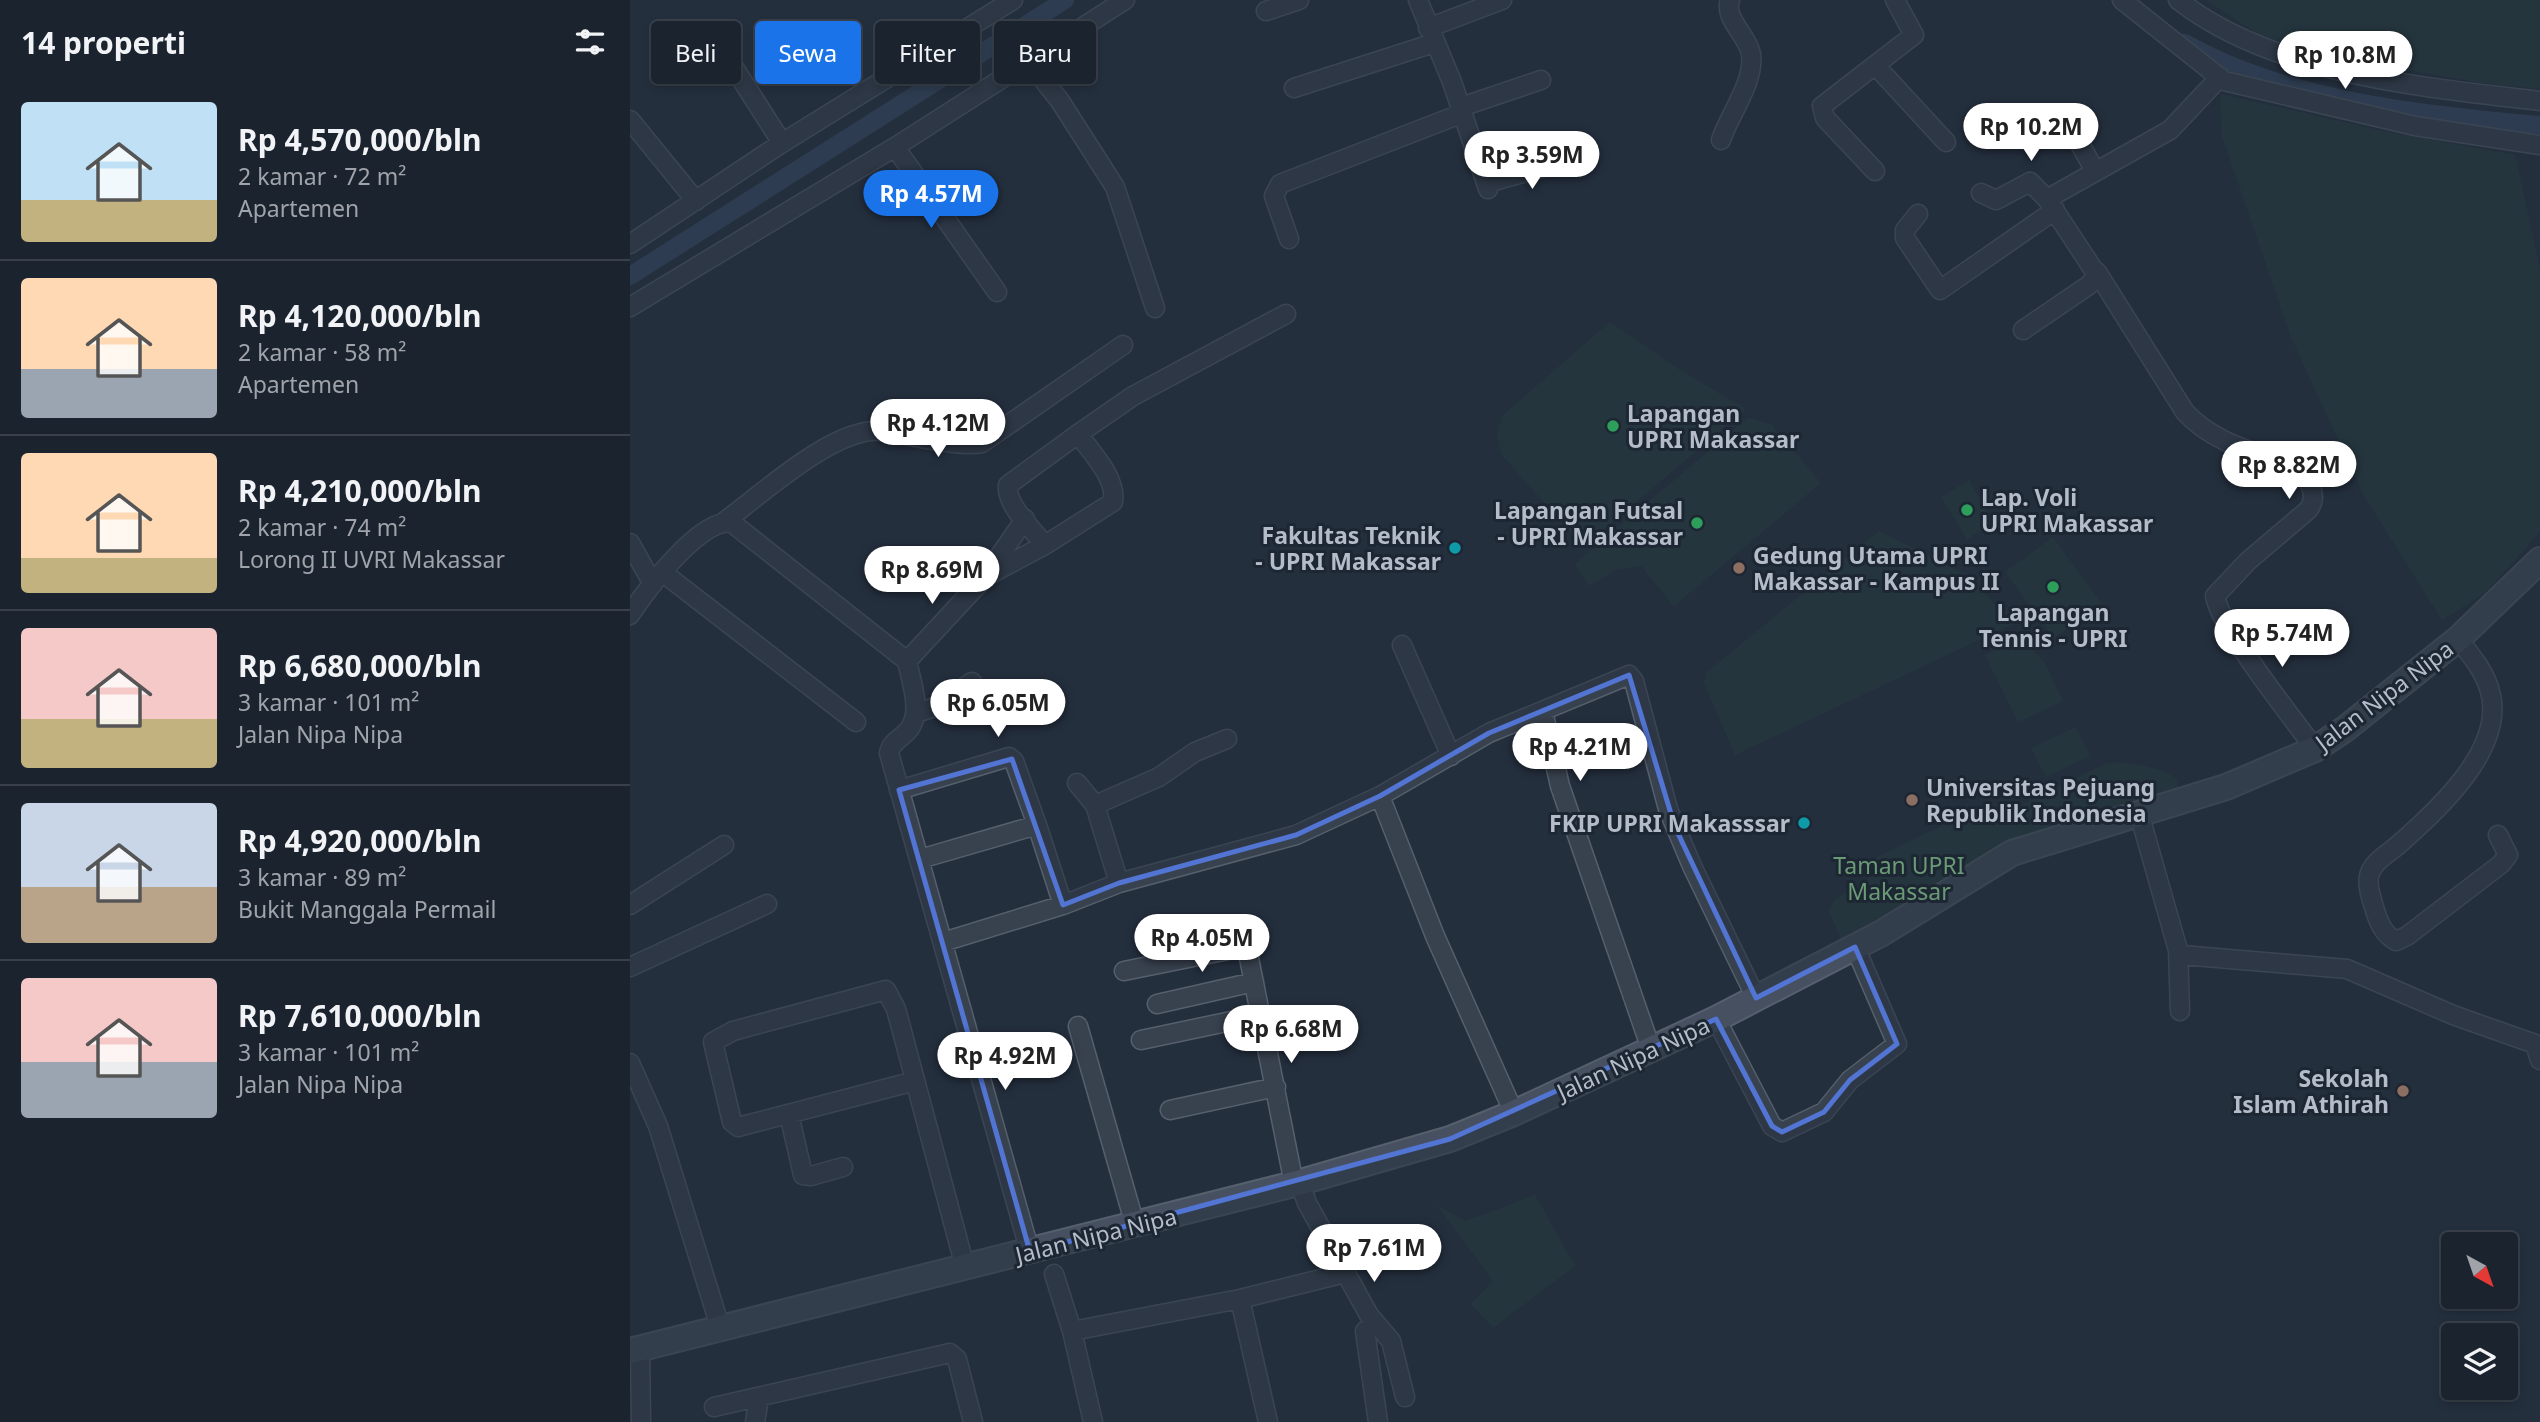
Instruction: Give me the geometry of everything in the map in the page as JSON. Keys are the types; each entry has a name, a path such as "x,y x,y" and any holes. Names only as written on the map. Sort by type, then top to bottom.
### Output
{"street":[{"path":"630,244 782,143 1013,0"},
{"path":"1092,21 1125,0"},
{"path":"1266,11 1299,0"},
{"path":"1418,0 1462,110 1488,186 1566,161"},
{"path":"1294,88 1431,35 1502,0"},
{"path":"1721,140 1729,117 1742,94 1752,57 1728,9 1730,0"},
{"path":"1875,171 1822,112 1824,102 1914,35 1895,0"},
{"path":"2122,0 2220,77 2415,126 2540,145"},
{"path":"2178,0 2212,24 2238,36 2340,70 2434,89 2540,101"},
{"path":"1875,65 1946,142"},
{"path":"1917,214 1905,230 1905,237 1930,279 1942,290 2095,171 2144,148 2170,130 2220,77"},
{"path":"741,79 782,143"},
{"path":"1289,239 1274,195 1280,184 1541,80"},
{"path":"630,307 994,84"},
{"path":"1046,84 1115,187 1154,308"},
{"path":"630,120 696,201"},
{"path":"2072,130 2095,171"},
{"path":"895,147 997,292"},
{"path":"1981,193 1996,200 2031,182 2051,205 2097,272 2185,412 2210,435 2299,470 2312,489 2313,499 2308,510 2248,561 2215,596 2230,627 2315,749"},
{"path":"2023,330 2089,285 2097,272"},
{"path":"1045,545 1010,498 1008,485 1133,396 1286,314"},
{"path":"630,615 657,578 706,529 725,521 830,446 862,433 881,432 982,443 1123,345"},
{"path":"985,577 1045,545 1109,506 1114,499 1110,480 1078,434"},
{"path":"907,661 985,577 1025,519"},
{"path":"725,521 741,530 907,661 916,713 908,730 889,749 1030,1252"},
{"path":"630,543 657,578 856,722"},
{"name":"Jalan Nipa Nipa","path":"635,1350 1297,1183 1450,1139 1514,1113 1716,1019 1855,947 2012,853 2246,780 2315,749 2345,729 2458,639 2540,560"},
{"path":"2458,639 2480,667 2490,690 2491,723 2486,744 2474,765 2419,825 2375,864 2370,874 2369,890 2378,922 2390,937 2396,941 2407,936 2501,864 2508,855 2498,835"},
{"path":"1402,645 1451,756"},
{"path":"943,942 1063,905 1119,883 1296,835 1380,796 1489,733 1620,677 1632,677 1675,827 1756,998"},
{"path":"916,713 935,708 972,682"},
{"path":"1543,711 1560,786 1651,1049"},
{"path":"1095,805 1159,776 1195,752 1227,739"},
{"path":"899,790 1009,757 1014,761 1063,905"},
{"path":"1077,783 1095,805 1119,883"},
{"path":"1380,796 1435,936 1514,1113"},
{"path":"2139,813 2178,950 2180,1011"},
{"path":"920,859 1037,825"},
{"path":"630,905 724,845"},
{"path":"630,967 768,904"},
{"path":"1716,1019 1772,1126 1782,1132 1800,1125 1824,1112 1850,1080 1898,1044 1855,947"},
{"path":"1124,971 1242,948 1248,953 1297,1183 1368,1315 1391,1341 1405,1397"},
{"path":"2178,950 2188,957 2347,969 2453,1015 2535,1044 2540,1060"},
{"path":"1157,1004 1254,982"},
{"path":"915,1081 741,1127 735,1126 714,1050 715,1040 733,1031 881,988 892,998 915,1081 965,1267"},
{"path":"1141,1040 1260,1015"},
{"path":"1078,1026 1135,1225"},
{"path":"630,1063 658,1126 721,1330"},
{"path":"1170,1110 1276,1087"},
{"path":"789,1114 803,1175 811,1176 844,1167"},
{"path":"1054,1274 1072,1331 1093,1422"},
{"path":"1072,1331 1240,1299 1337,1275"},
{"path":"1240,1299 1263,1421"},
{"path":"1365,1331 1378,1422"},
{"path":"635,1350 641,1422"},
{"path":"714,1407 759,1399 944,1353 953,1354 957,1359 973,1422"},
{"path":"755,1422 759,1399"}],"highlighted area":[{"path":"1629,675 1675,827 1756,998 1855,947 1897,1044 1850,1080 1824,1112 1782,1132 1772,1126 1716,1019 1450,1139 1030,1252 899,790 1012,759 1063,905 1119,883 1296,835 1380,796 1489,733"}],"green space":[{"path":"2206,0 2540,0 2540,89 2481,83 2353,60 2261,36"},
{"path":"2220,94 2388,132 2515,155 2540,269 2540,532 2486,592 2442,620 2363,494 2291,337 2222,136"},
{"name":"Lapangan UPRI Makassar","path":"1610,322 1683,372 1746,409 1598,534 1580,543 1502,455 1497,436 1502,416"},
{"name":"Lapangan Futsal - UPRI Makassar","path":"1748,418 1771,424 1821,483 1674,606 1641,566 1618,569 1589,586 1575,564"},
{"name":"Lap. Voli UPRI Makassar","path":"1969,480 1994,523 1967,539 1941,497"},
{"path":"1879,531 1968,575 2013,624 1735,755 1704,682 1707,672"},
{"name":"Lapangan Tennis - UPRI","path":"2053,537 2101,603 2054,638 2005,572"},
{"path":"2021,638 2044,661 2063,701 2018,722 1985,655"},
{"path":"2076,727 2090,756 2046,777 2031,748"},
{"name":"Taman UPRI Makassar","path":"2107,763 2125,763 2159,770 2176,778 2180,794 1887,918 1842,942 1829,910 1835,899 1868,879 1870,860 1990,803 2011,810"},
{"path":"1535,1195 1575,1266 1493,1328 1471,1304 1493,1281 1437,1205 1466,1221"}],"waterway":[{"path":"630,276 1065,0"},
{"path":"2185,43 2225,63 2312,92 2404,110 2540,125"}],"place":[{"name":"Lapangan UPRI Makassar","path":"1613,426"},
{"name":"Lap. Voli UPRI Makassar","path":"1967,510"},
{"name":"Lapangan Futsal - UPRI Makassar","path":"1697,523"},
{"name":"Fakultas Teknik - UPRI Makassar","path":"1455,548"},
{"name":"Gedung Utama UPRI Makassar - Kampus II","path":"1739,568"},
{"name":"Lapangan Tennis - UPRI","path":"2053,587"},
{"name":"Universitas Pejuang Republik Indonesia","path":"1912,800"},
{"name":"FKIP UPRI Makasssar","path":"1804,823"},
{"name":"Sekolah Islam Athirah","path":"2403,1091"}]}
